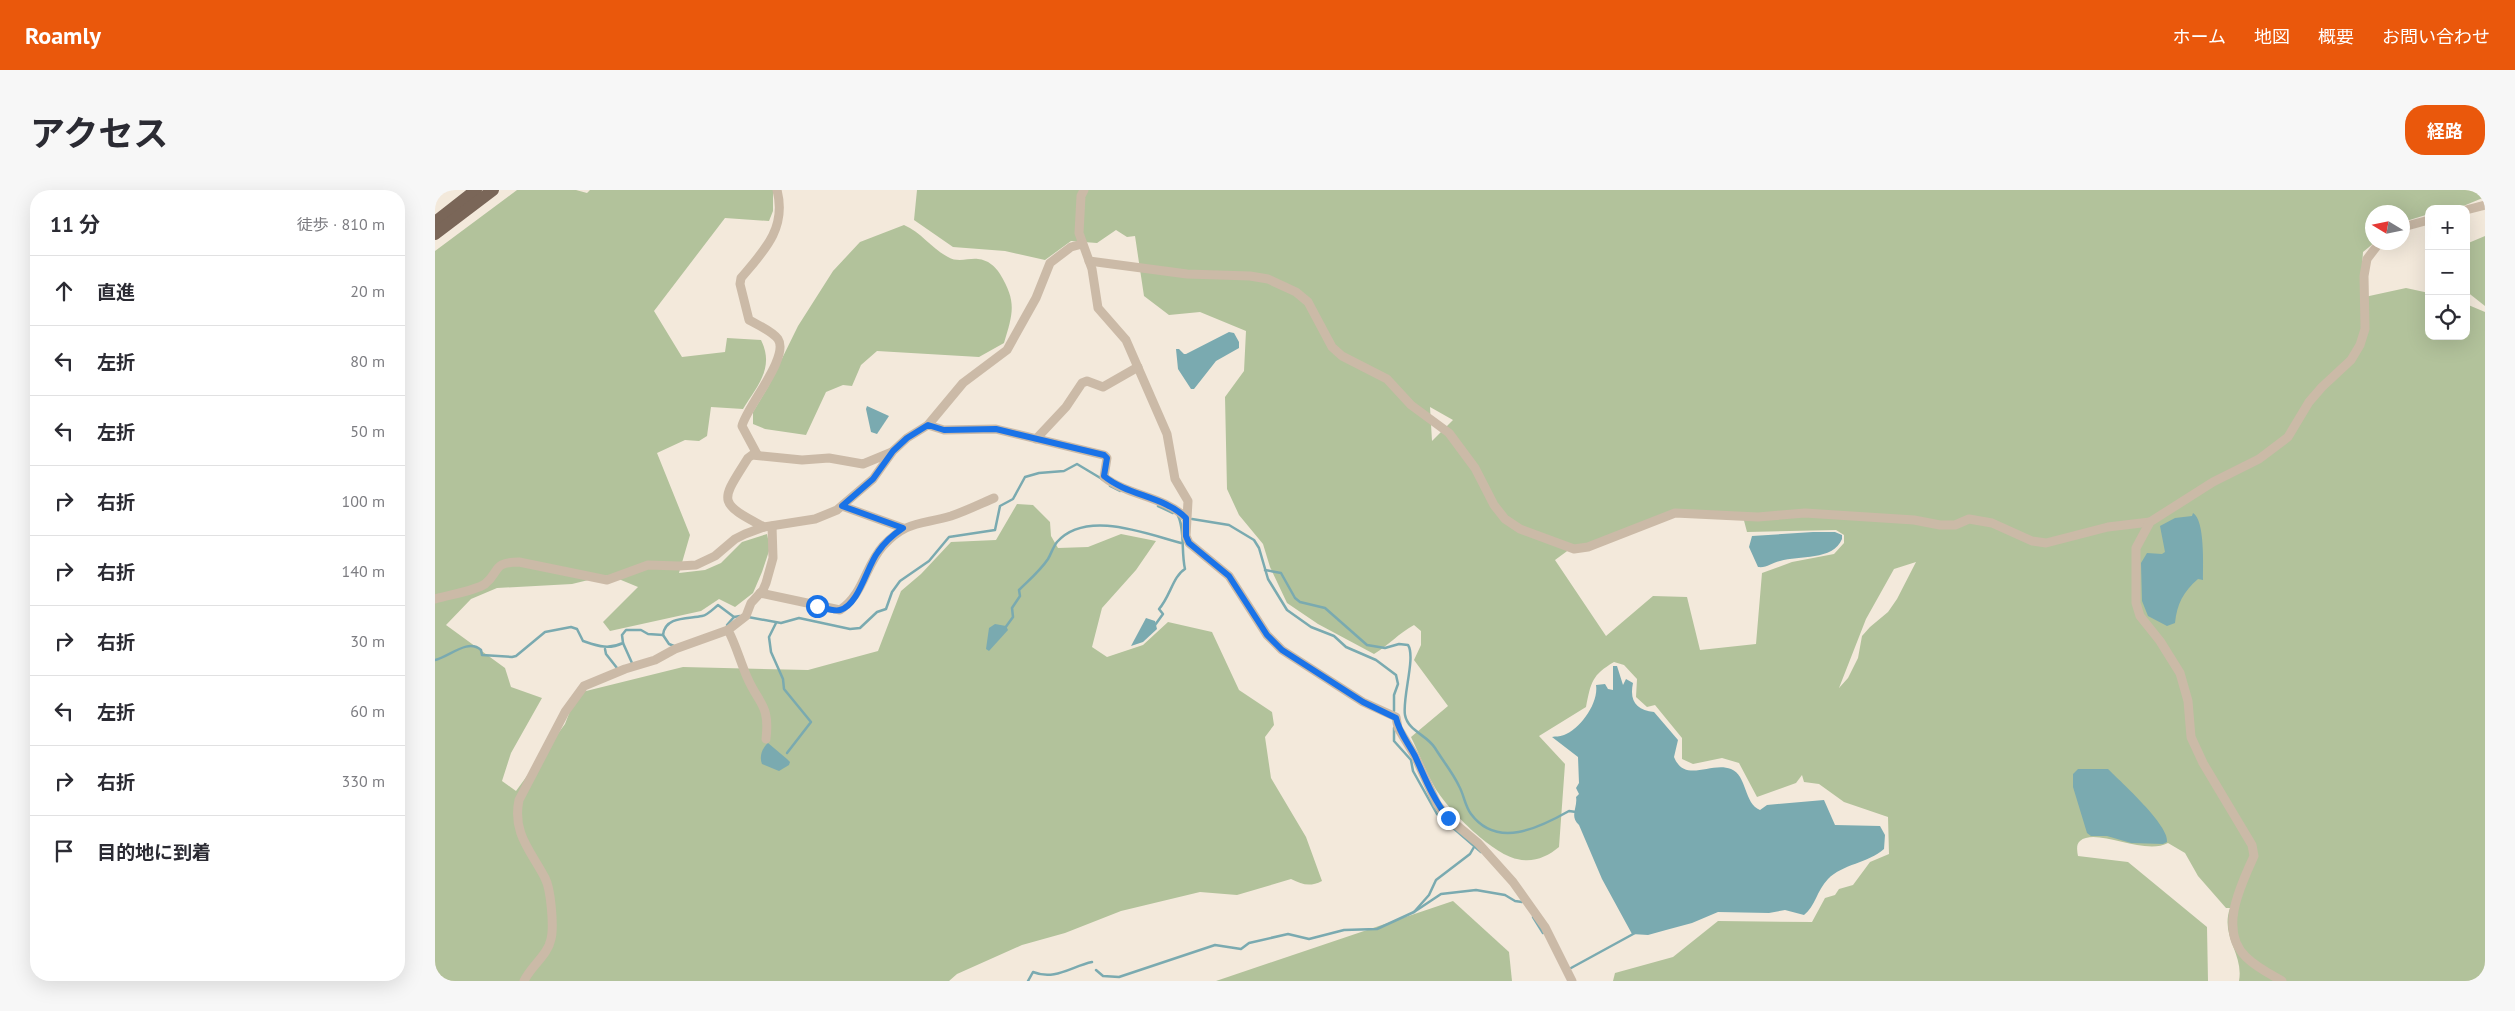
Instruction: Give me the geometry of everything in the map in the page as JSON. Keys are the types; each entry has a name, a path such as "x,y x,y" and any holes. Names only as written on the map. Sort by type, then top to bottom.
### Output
{"main road":[{"path":"435,222 476,190"},
{"path":"435,234 493,190"}],"street":[{"path":"757,454 742,426 747,412 774,367 781,347 779,340 774,335 749,320 740,284 741,278 773,237 780,214 777,190"},
{"path":"1083,190 1079,233 1081,244 1089,261 1098,308 1126,340 1167,434 1175,479 1188,501 1186,536 1189,543 1229,576 1267,635 1282,650 1363,702 1396,718 1398,728 1415,756 1437,804 1448,818 1478,843 1513,882 1545,928 1572,981"},
{"path":"2470,209 2485,205"},
{"path":"2410,225 2425,221"},
{"path":"435,599 482,586 495,570 509,562 519,562 607,580 642,566 696,564 715,556 735,539 768,527 826,516 842,506 873,479 893,451 907,438 928,425 963,383 1007,350 1036,298 1049,263 1071,247 1081,244"},
{"path":"1089,261 1187,274 1250,276 1268,279 1296,292 1308,302 1332,347 1342,356 1387,379 1411,404 1449,432 1475,468 1494,505 1505,519 1520,529 1574,549 1588,547 1675,513 1758,517 1805,513 1914,520 1940,525 1955,525 1969,519 1992,523 2032,541 2046,543 2108,527 2150,522 2213,482 2259,459 2288,437 2315,394 2351,360 2360,345 2365,329 2364,276 2367,259 2373,250"},
{"path":"1036,440 1066,406 1082,383 1087,381 1103,387 1137,367"},
{"path":"928,425 944,430 996,429 1104,455 1107,458 1104,476 1114,484 1168,505 1186,518"},
{"path":"768,527 738,514 727,501 726,494 748,458 757,454 802,460 829,458 863,464 893,451"},
{"path":"760,593 841,610 856,596 878,552 903,528 917,522 936,520 962,513 994,498"},
{"path":"842,506 903,528"},
{"path":"2150,522 2136,548 2136,603 2140,616 2160,641 2180,673 2188,701 2191,737 2203,763 2252,845 2254,856 2231,919 2234,936 2244,956 2282,981"},
{"path":"524,981 529,970 548,947 552,932 546,880 532,857 516,823 516,813 519,800 561,724 565,712 584,686 625,669 655,660 675,649 728,630 745,617 751,603 766,583 773,558 768,527"},
{"path":"728,630 738,648 747,678 767,712 766,739"}],"green space":[{"path":"517,190 576,190 587,193 590,190 773,190 773,211 769,221 725,218 654,311 682,357 725,352 727,338 761,340 766,359 763,376 743,409 711,407 707,436 699,441 685,440 657,453 690,535 679,573 705,570 721,563 742,542 767,534 770,548 753,593 735,607 719,599 701,611 610,631 603,622 638,587 609,575 572,584 497,588 471,599 446,625 505,668 511,687 542,698 511,753 502,781 516,791 565,724 570,711 582,692 683,667 808,670 878,651 901,591 921,574 951,542 996,540 1017,504 1033,505 1050,522 1051,536 1058,548 1088,547 1121,534 1156,541 1136,570 1102,608 1092,647 1107,657 1143,645 1168,622 1212,632 1239,690 1272,712 1274,725 1265,737 1271,778 1306,837 1322,881 1306,884 1291,879 1237,895 1200,892 1121,911 1065,933 1022,945 957,974 949,981 435,981 435,251"},
{"path":"917,190 2485,190 2485,197 2466,205 2425,205 2425,215 2410,220 2410,205 2365,205 2365,250 2363,252 2360,298 2406,288 2425,292 2425,340 2470,340 2470,306 2485,312 2485,981 2239,981 2240,971 2228,928 2230,908 2226,908 2198,876 2185,853 2168,843 2158,846 2146,846 2097,837 2087,838 2079,842 2077,846 2078,856 2128,862 2207,927 2208,981 1613,981 1615,973 1673,957 1718,921 1812,922 1825,898 1835,895 1839,889 1853,885 1870,862 1889,854 1888,817 1844,802 1819,784 1804,782 1802,775 1796,783 1757,797 1739,763 1722,758 1693,764 1682,759 1682,738 1655,705 1647,707 1636,697 1637,679 1624,665 1614,662 1597,675 1591,685 1586,707 1539,736 1565,764 1559,847 1550,854 1534,860 1517,859 1495,849 1471,829 1440,795 1411,737 1448,706 1414,660 1421,645 1421,631 1414,625 1374,654 1318,624 1287,603 1270,567 1263,544 1239,515 1227,489 1225,397 1244,371 1246,331 1200,312 1169,315 1144,296 1135,236 1127,237 1116,230 1097,243 1071,241 1045,260 1005,251 953,247 914,220","holes":["1430,407 1453,420 1432,441","1676,511 1742,513 1747,532 1836,530 1844,535 1844,543 1834,554 1792,562 1762,573 1756,644 1700,650 1687,597 1653,596 1606,636 1555,560 1574,546 1588,544","1916,562 1897,599 1888,612 1862,636 1858,658 1848,678 1839,688 1866,619 1894,569"]},
{"path":"904,225 952,259 982,260 996,268 1009,292 1012,308 1010,324 1004,343 979,357 877,351 861,365 852,386 843,385 826,392 806,435 765,429 753,424 753,412 768,387 798,326 833,271 860,242"},
{"path":"2485,236 2485,306 2470,294 2470,242"},
{"path":"1453,901 1509,952 1512,981 1216,981"}],"water":[{"path":"1229,332 1234,333 1239,342 1239,348 1216,361 1194,389 1191,389 1178,369 1176,349 1186,354"},
{"path":"867,406 889,416 877,434 871,432"},
{"path":"2193,513 2200,524 2203,580 2198,579 2188,589 2179,604 2175,623 2167,626 2148,616 2142,601 2141,563 2147,553 2162,554 2165,552 2160,526 2175,518 2192,516"},
{"path":"1835,532 1842,535 1842,539 1838,546 1823,554 1788,559 1761,567 1758,567 1749,547 1752,536"},
{"path":"1146,618 1155,621 1157,629 1143,642 1131,646"},
{"path":"995,624 1006,626 1008,630 989,651 986,649 989,628"},
{"path":"1613,666 1617,666 1623,685 1626,679 1633,683 1632,695 1636,704 1643,709 1654,712 1678,740 1674,757 1679,765 1692,771 1723,767 1731,769 1740,777 1751,802 1760,810 1767,805 1824,800 1835,825 1880,826 1885,835 1884,849 1878,854 1834,874 1824,883 1811,908 1804,915 1785,910 1769,913 1718,912 1692,923 1648,935 1632,934 1602,879 1576,822 1574,815 1576,797 1579,794 1576,788 1579,783 1578,757 1552,737 1562,736 1570,732 1582,721 1595,700 1596,685 1605,684 1608,689 1613,690"},
{"path":"768,743 790,762 789,765 779,771 762,764 762,753"},
{"path":"2078,769 2108,769 2153,815 2166,835 2167,842 2163,844 2131,843 2107,836 2091,836 2087,833 2073,787 2073,774"}],"waterway":[{"path":"748,617 781,623 799,618 850,629 860,628 877,612 886,609 892,592 900,581 929,561 949,537 995,530 1000,506 1013,499 1025,477 1039,473 1064,471 1077,464 1102,479"},
{"path":"1110,486 1120,491"},
{"path":"1158,506 1173,513"},
{"path":"1155,625 1163,614 1159,609 1177,577 1185,569 1181,527 1178,516"},
{"path":"1192,519 1229,525 1254,540 1259,548 1268,579 1287,610 1311,627 1334,636 1346,647 1376,660 1396,675 1398,684 1394,695 1394,711"},
{"path":"1005,628 1013,617 1012,608 1020,596 1019,590 1045,563 1057,542 1069,532 1084,527 1100,525 1134,530 1181,543"},
{"path":"1265,570 1281,573 1295,598 1300,602 1325,608 1367,645 1385,648 1399,644 1408,645 1410,668 1405,699 1405,715 1407,720 1435,748 1457,781 1469,811 1481,825 1493,831 1519,832 1545,824 1569,811 1576,812"},
{"path":"435,660 458,649 470,646 481,650 482,655 512,657 516,656 545,632 571,627 577,629 583,641 608,647 623,643 622,635 626,630 641,630 648,634 663,635 668,624 673,621 704,615 718,605 734,617 740,616"},
{"path":"727,625 734,617"},
{"path":"776,623 769,637 771,652 783,679 784,689 811,722 787,753"},
{"path":"663,635 669,644 674,646"},
{"path":"623,643 632,663"},
{"path":"605,649 606,654 617,668"},
{"path":"1394,728 1394,741 1411,760 1413,771 1437,814 1481,852"},
{"path":"1096,970 1103,976 1119,977 1215,945 1241,949 1249,943 1288,934 1309,939 1344,930 1377,929 1414,912 1429,895 1436,880 1470,854 1474,847"},
{"path":"1414,912 1441,894 1476,890 1505,895 1515,901 1522,902"},
{"path":"1533,917 1543,933"},
{"path":"1571,968 1635,933"},
{"path":"1028,981 1033,972 1049,975 1056,974 1092,962"}],"route":[{"path":"817,606 835,610 841,610 846,606 856,596 873,560 883,545 903,528 842,506 873,479 893,451 907,438 928,425 944,430 996,429 1104,455 1107,458 1104,476 1114,484 1168,505 1186,518 1186,536 1189,543 1229,576 1267,635 1282,650 1363,702 1396,718 1398,728 1415,756 1421,773 1437,804 1448,818"}]}
